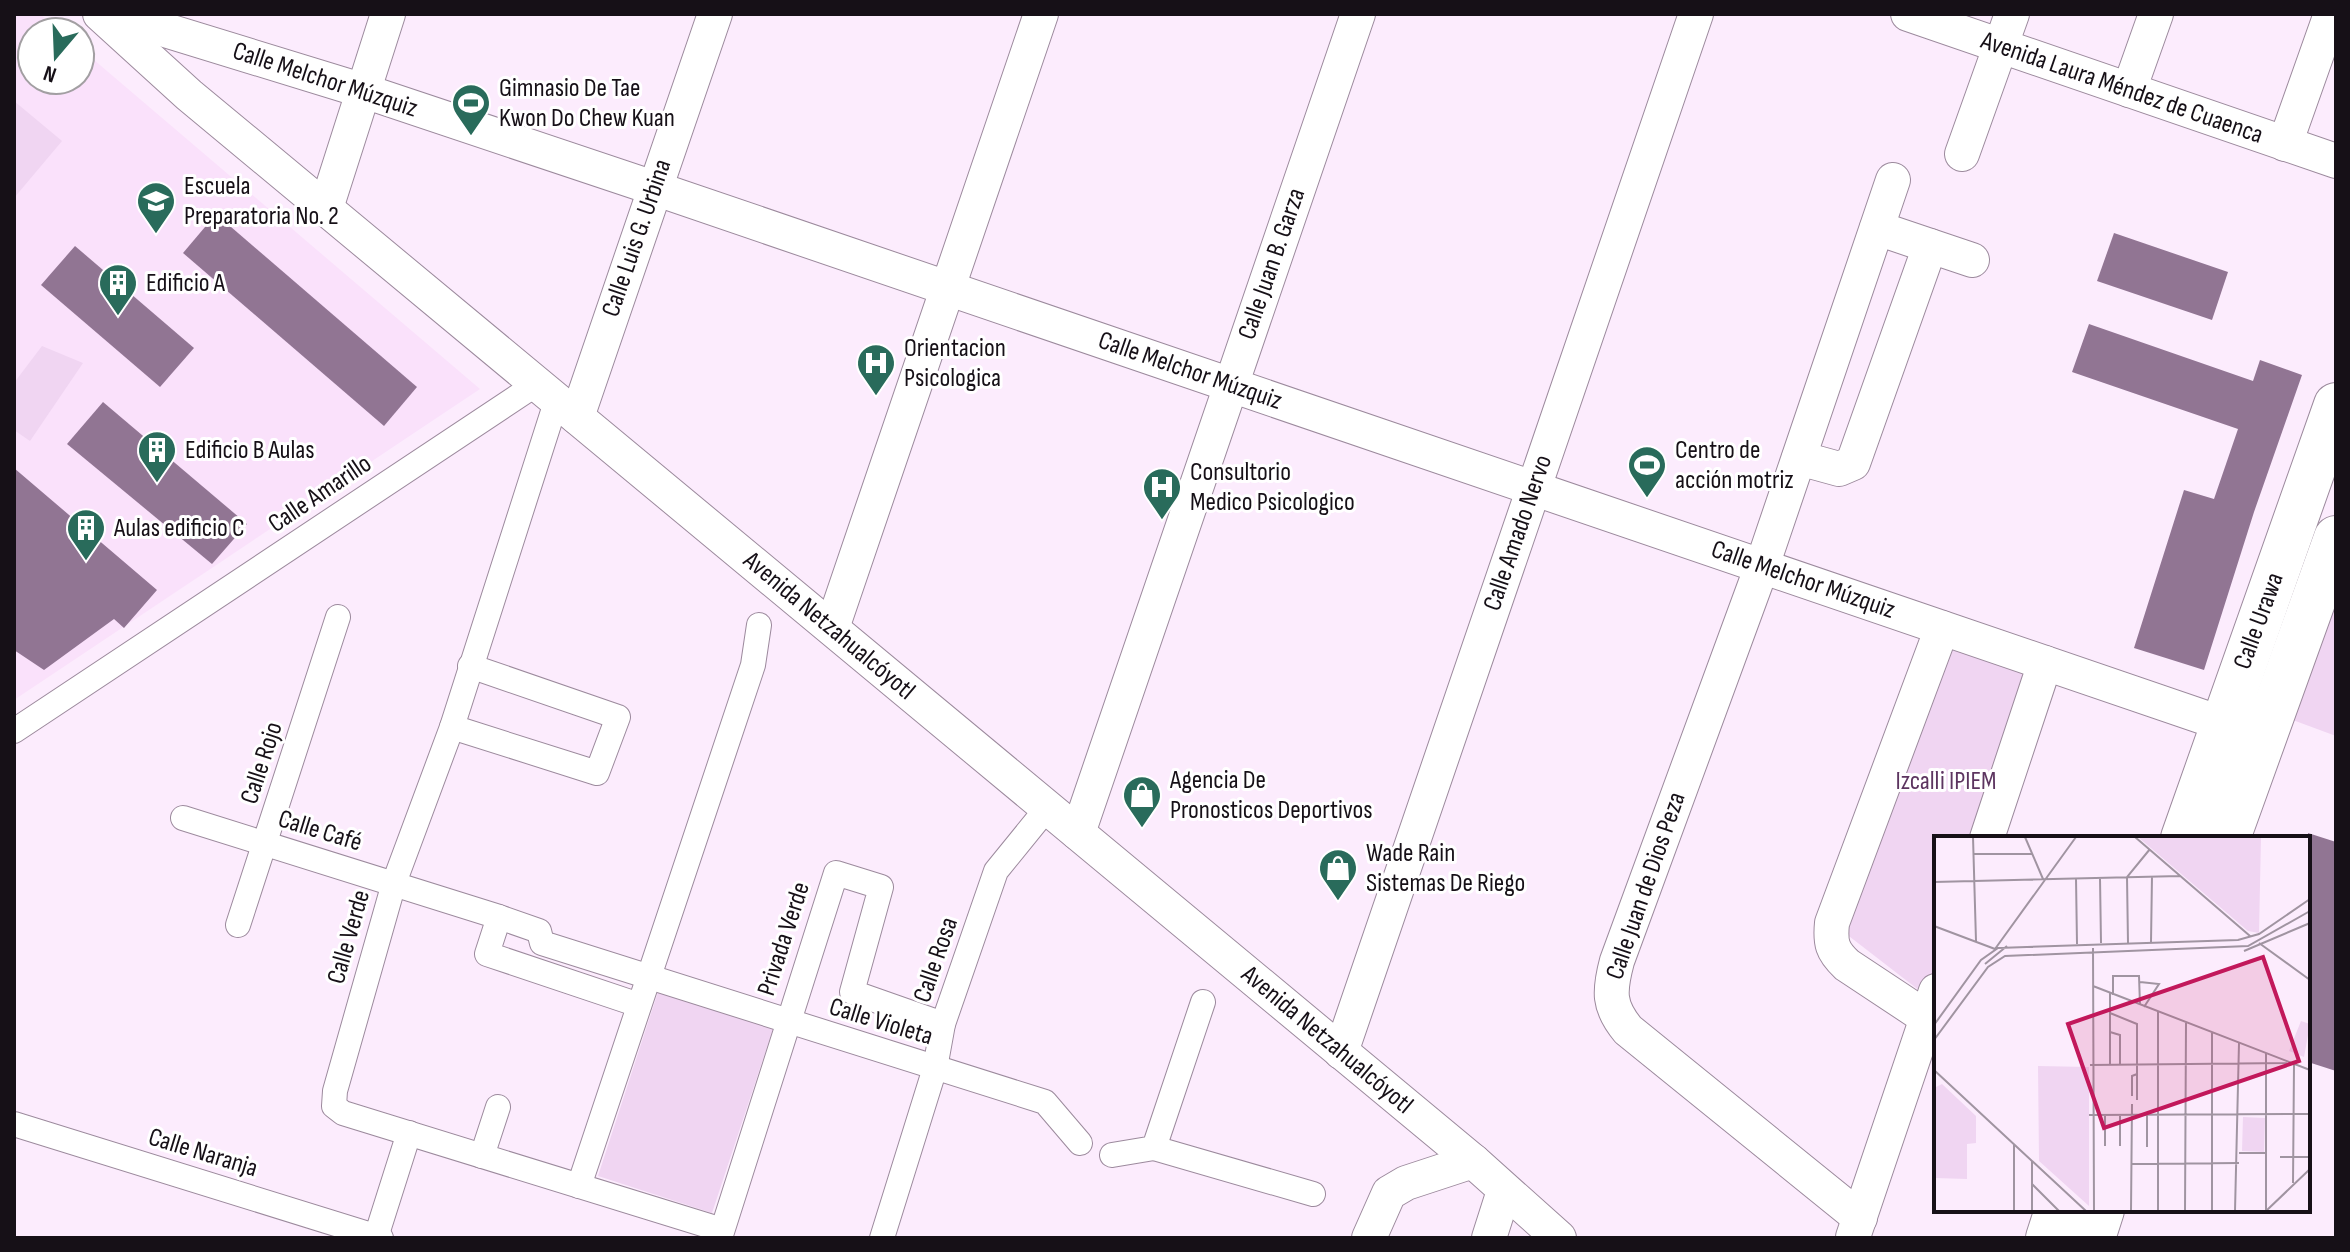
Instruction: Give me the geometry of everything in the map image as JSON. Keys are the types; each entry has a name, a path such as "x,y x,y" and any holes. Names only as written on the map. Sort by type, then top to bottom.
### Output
{"main road":[{"name":"Calle Urawa","path":"2228,836 2243,730 2336,405"},
{"name":"Calle Urawa","path":"2184,836 2243,730 2336,538"},
{"path":"2048,1238 2056,1212"},
{"path":"2093,1238 2101,1212"}],"street":[{"name":"Avenida Netzahualcóyotl","path":"99,14 189,95 1473,1161 1559,1238"},
{"name":"Calle Melchor Múzquiz","path":"113,14 364,91 654,188 2243,730"},
{"path":"326,208 388,14"},
{"name":"Calle Luis G. Urbina","path":"557,400 654,188 715,14"},
{"path":"832,628 1041,14"},
{"name":"Calle Juan B. Garza","path":"1078,833 1358,14"},
{"name":"Calle Amado Nervo","path":"1341,1052 1696,14"},
{"name":"Avenida Laura Méndez de Cuaenca","path":"1908,14 2336,161"},
{"path":"1962,154 2012,14"},
{"path":"2129,90 2156,14"},
{"path":"2285,144 2331,14"},
{"name":"Calle Juan de Dios Peza","path":"1856,1228 1628,1030 1614,1013 1609,997 1617,961 1762,566 1893,180"},
{"path":"1877,228 1972,260"},
{"path":"1799,458 1839,469 1853,463 1930,246"},
{"name":"Calle Verde","path":"557,400 452,727 394,883 335,1091 334,1106 343,1113 579,1186 721,1234 787,1023"},
{"name":"Calle Amarillo","path":"14,731 557,400"},
{"name":"Calle Rojo","path":"238,925 338,617"},
{"path":"579,1186 753,665 759,625"},
{"path":"1856,1228 1931,1005 1847,965 1835,955 1830,943 1832,923 1942,628"},
{"path":"1988,836 2045,663"},
{"path":"452,727 597,773 618,717 470,666"},
{"name":"Calle Rosa","path":"882,1238 935,1068 943,1024 996,871 1048,807"},
{"name":"Calle Café","path":"183,818 394,883"},
{"name":"Privada Verde","path":"787,1023 836,873 881,887 852,992 943,1024"},
{"name":"Calle Violeta","path":"394,883 539,931 542,943 787,1023 1045,1102 1080,1143"},
{"path":"499,917 487,954 639,1005"},
{"path":"1154,1148 1203,1002"},
{"path":"482,1156 498,1107"},
{"name":"Calle Naranja","path":"14,1124 379,1237 409,1133"},
{"path":"1112,1155 1154,1148 1313,1194"},
{"path":"1369,1238 1389,1193 1406,1183 1473,1161"},
{"path":"1489,1238 1504,1191"}],"shaded area":[{"name":"Escuela Preparatoria No. 2","path":"14,14 40,14 42,16 16,16 16,96 96,96 96,62 480,389 14,700"}],"green space":[{"path":"14,101 62,141 14,198"},
{"path":"42,346 83,363 30,441 14,430 14,383"},
{"path":"2336,562 2336,736 2282,716"},
{"name":"Izcalli IPIEM","path":"1942,628 2045,663 1988,836 1934,836 1933,1001 1832,923"},
{"path":"658,992 773,1029 712,1213 598,1176"}],"building":[{"path":"216,214 417,387 384,426 183,253"},
{"path":"2114,233 2228,272 2212,320 2097,281"},
{"name":"Edificio A","path":"75,246 194,348 160,387 41,285"},
{"path":"2089,324 2253,381 2260,360 2302,375 2204,670 2134,648 2184,490 2214,499 2238,429 2072,372"},
{"name":"Edificio B Aulas","path":"103,402 247,524 212,564 67,444"},
{"path":"14,468 157,590 124,628 114,619 44,670 14,650"},
{"path":"2308,833 2336,842 2336,1071 2310,1063"}],"place":[{"name":"Gimnasio De Tae Kwon Do Chew Kuan","path":"471,137"},
{"name":"Escuela Preparatoria No. 2","path":"156,235"},
{"name":"Edificio A","path":"118,317"},
{"name":"Orientacion Psicologica","path":"876,397"},
{"name":"Edificio B Aulas","path":"157,484"},
{"name":"Centro de acción motriz","path":"1647,499"},
{"name":"Consultorio Medico Psicologico","path":"1162,521"},
{"name":"Aulas edificio C","path":"86,562"},
{"name":"Agencia De Pronosticos Deportivos","path":"1142,829"},
{"name":"Wade Rain Sistemas De Riego","path":"1338,902"}]}
